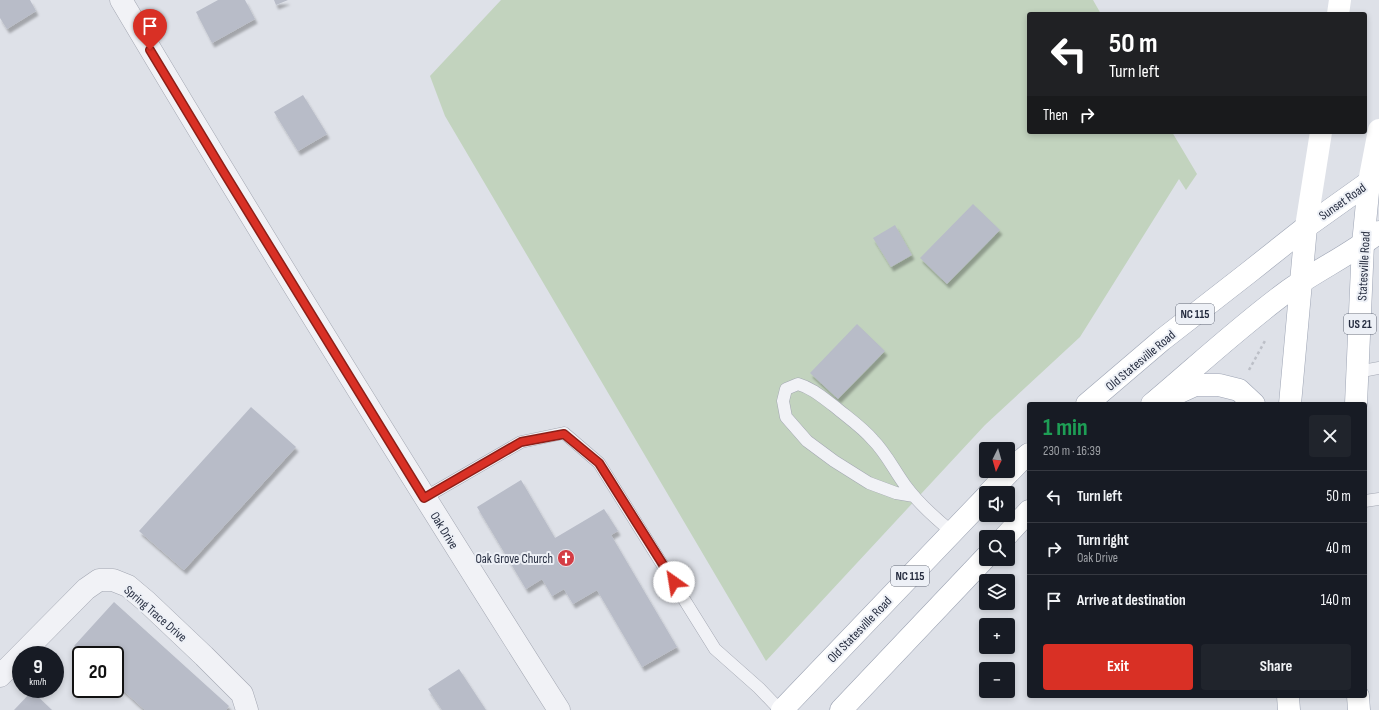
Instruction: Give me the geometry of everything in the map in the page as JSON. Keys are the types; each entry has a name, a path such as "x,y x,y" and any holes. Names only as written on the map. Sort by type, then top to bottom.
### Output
{"main road":[{"path":"1338,12 1340,0"},
{"name":"Statesville Road","path":"1356,402 1357,372 1371,238 1374,178 1379,130"},
{"path":"1290,402 1306,226 1321,134"},
{"name":"Sunset Road","path":"1306,226 1374,178"},
{"name":"Old Statesville Road","path":"1089,402 1162,340 1306,226"},
{"path":"1155,402 1272,303 1302,281 1371,238"},
{"path":"1157,402 1195,385 1219,385 1239,390 1252,402"},
{"path":"997,486 1027,456"},
{"name":"Old Statesville Road","path":"781,710 979,504"},
{"path":"841,710 979,564"},
{"path":"1288,698 1289,710"},
{"path":"1358,698 1359,710"}],"street":[{"name":"Oak Drive","path":"121,0 194,124 424,498 559,710"},
{"name":"Spring Trace Drive","path":"0,676 86,589 99,580 113,580 128,586 204,656 242,694 247,710"}],"lane":[{"path":"1357,372 1379,368"},
{"path":"914,496 896,493 869,483 834,461 807,441 786,417 783,401 786,389 798,384 808,387 874,440 914,496 931,515 952,532"},
{"path":"424,498 521,442 564,434 599,463 715,649 759,688 781,710"},
{"path":"1367,500 1379,499"}],"path":[{"path":"1247,374 1267,337 1271,337"}],"green space":[{"path":"501,0 1093,0 1100,12 1027,12 1027,134 1173,134 1197,174 1186,190 1179,179 1080,337 985,425 766,661 445,116 430,76"}],"building":[{"path":"0,0 30,0 36,11 7,29 0,18"},
{"path":"218,0 245,0 255,19 212,43 196,12"},
{"path":"274,0 288,0 276,5"},
{"path":"303,95 327,134 298,151 274,112"},
{"path":"973,204 1000,230 947,284 920,258"},
{"path":"895,225 912,255 891,267 873,238"},
{"path":"857,324 885,351 838,399 810,373"},
{"path":"251,407 296,447 184,570 139,531"},
{"name":"Oak Grove Church","path":"521,480 555,538 604,509 618,531 611,535 677,647 642,667 597,590 573,604 564,589 552,596 542,579 526,589 477,507"},
{"path":"114,602 229,706 226,710 145,710 124,691 124,646 74,646"},
{"path":"459,669 486,710 442,710 428,689"},
{"path":"25,698 39,698 52,710 14,710"}],"place":[{"name":"Oak Grove Church","path":"566,558"}],"route":[{"path":"150,50 424,498 521,442 564,434 599,463 674,582"}]}
